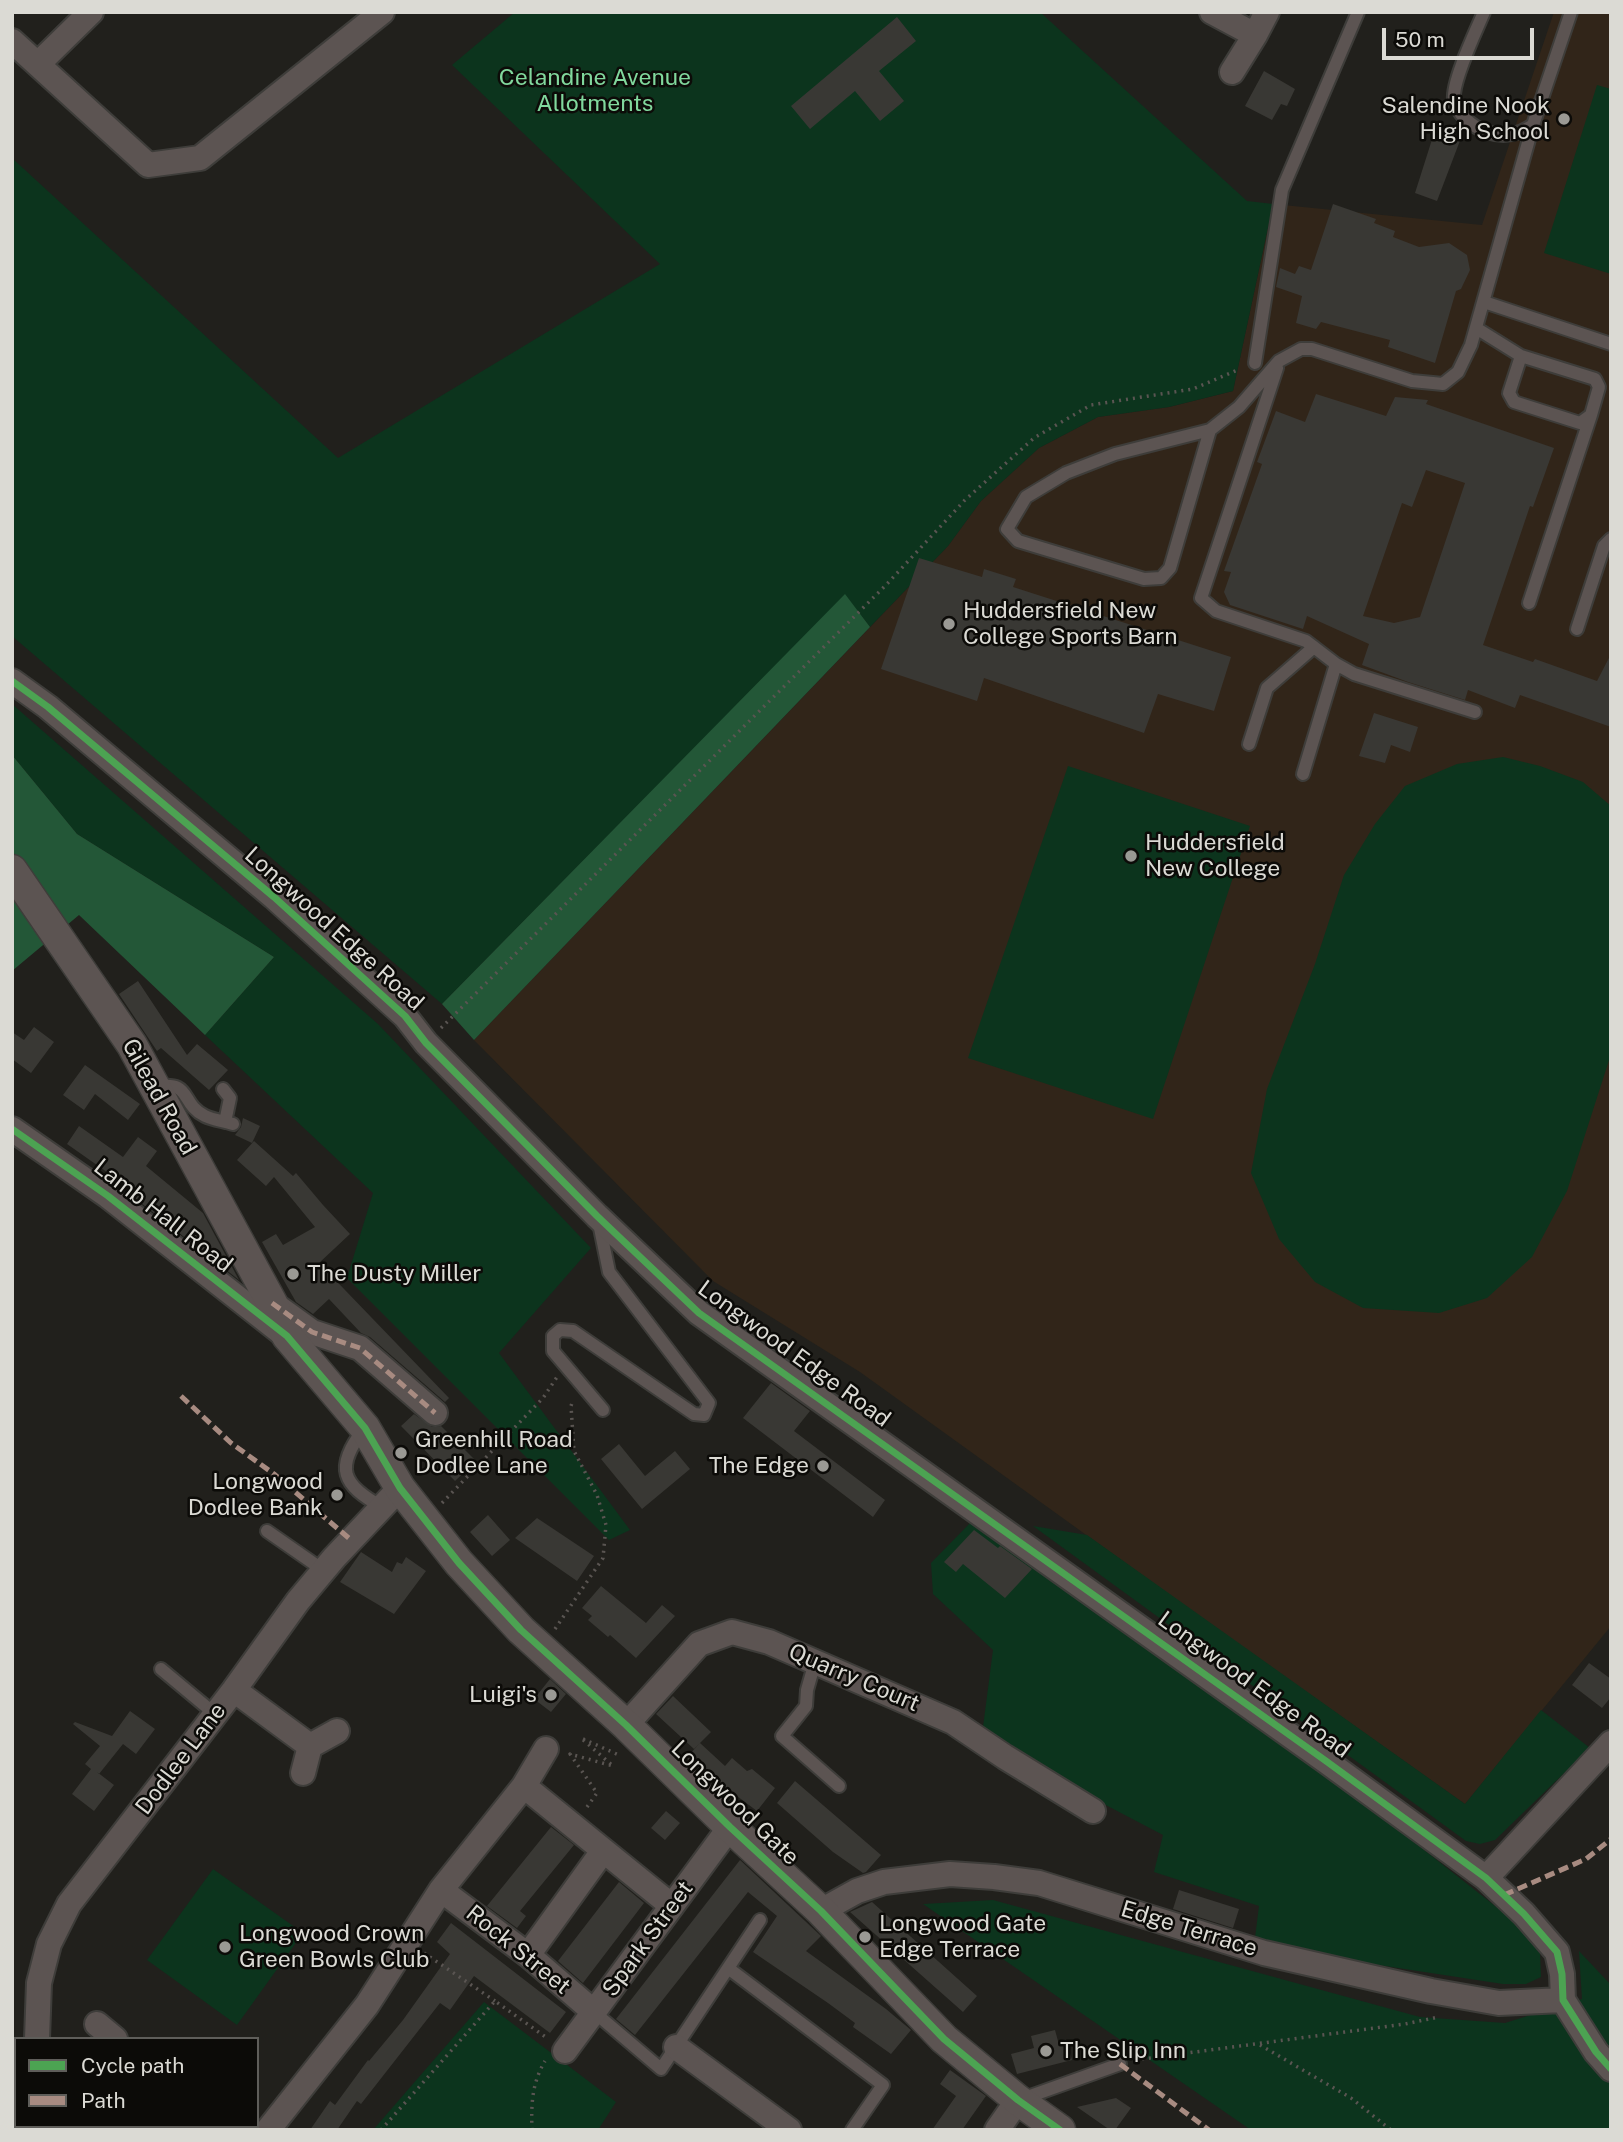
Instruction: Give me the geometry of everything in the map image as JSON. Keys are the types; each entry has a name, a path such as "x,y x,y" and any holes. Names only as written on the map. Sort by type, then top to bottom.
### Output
{"street":[{"path":"38,64 91,12"},
{"path":"12,41 148,165 200,158 382,12"},
{"path":"1212,12 1255,36"},
{"path":"1232,72 1267,12"},
{"name":"Longwood Edge Road","path":"12,681 48,707 274,897 405,1016 426,1043 597,1216 699,1313 1282,1728 1486,1878 1524,1914 1557,1952 1562,1974 1563,2000"},
{"name":"Gilead Road","path":"12,870 132,1045 272,1303 287,1336 365,1428"},
{"name":"Lamb Hall Road","path":"12,1129 108,1196 287,1336"},
{"path":"272,1303 312,1332 360,1348 435,1413"},
{"name":"Longwood Gate","path":"365,1428 391,1498 426,1520 459,1563 521,1630 626,1725 821,1911 944,2039 1018,2100 1060,2130"},
{"name":"Dodlee Lane","path":"37,2037 39,1983 49,1944 69,1904 323,1570 391,1498"},
{"name":"Quarry Court","path":"626,1725 699,1644 732,1632 769,1642 953,1721 1005,1757 1093,1811"},
{"path":"234,1690 310,1746"},
{"path":"303,1773 310,1746 337,1731"},
{"path":"1486,1878 1611,1743"},
{"path":"268,2130 367,2005 441,1890 524,1786 546,1749"},
{"path":"524,1786 671,1906"},
{"name":"Spark Street","path":"561,2048 594,2012 730,1827"},
{"path":"528,1955 603,1851"},
{"name":"Edge Terrace","path":"821,1911 857,1891 884,1882 950,1874 994,1877 1039,1884 1264,1952 1431,1991 1499,2003 1563,2000"},
{"name":"Rock Street","path":"441,1890 528,1955 594,2012"},
{"path":"1563,2000 1596,2052 1611,2069"},
{"path":"676,2047 789,2130"},
{"path":"997,2130 1018,2100"}],"lane":[{"path":"1255,363 1282,190 1358,12"},
{"path":"1484,12 1458,79 1454,99 1461,115 1480,130 1499,136 1520,134 1532,125"},
{"path":"1210,430 1170,568 1161,578 1144,579 1018,541 1007,530 1026,498 1066,473 1115,454 1210,430 1240,407 1279,361 1301,349 1312,349 1412,381 1443,384 1458,372 1476,328 1532,125 1571,12"},
{"path":"1484,302 1611,344"},
{"path":"1476,328 1521,356 1595,379 1599,387 1529,603"},
{"path":"1521,356 1509,393 1514,402 1580,423 1591,415"},
{"path":"1279,361 1201,598 1216,611 1306,641 1354,674 1475,712"},
{"path":"1577,629 1604,547 1611,539"},
{"path":"1249,744 1267,688 1314,647"},
{"path":"1303,774 1336,664"},
{"path":"155,1087 171,1084 179,1088 204,1116 229,1123 230,1098 223,1089"},
{"path":"597,1216 610,1272 709,1403 704,1415 694,1414 573,1331 560,1330 553,1336 554,1351 603,1410"},
{"path":"365,1428 353,1443 348,1455 346,1471 349,1485 363,1497 391,1498"},
{"path":"267,1531 323,1570"},
{"path":"815,1662 807,1690 806,1706 782,1736 839,1786"},
{"path":"161,1669 215,1714"},
{"path":"594,2012 661,2068 760,1920"},
{"path":"728,1968 883,2085 852,2130"},
{"path":"1018,2100 1120,2064"}],"path":[{"path":"426,1043 886,585 965,499 1034,438 1091,405 1193,389 1255,363"},
{"path":"426,1520 567,1368"},
{"path":"547,1654 552,1632 603,1558 606,1525 597,1495 574,1451 571,1405 583,1383"},
{"path":"573,1826 597,1793 570,1754 612,1766 581,1738 632,1761 651,1749"},
{"path":"408,1941 561,2048 542,2066 535,2082 531,2108 532,2130"},
{"path":"381,2130 495,2001"},
{"path":"1120,2064 1405,2024 1446,2015"},
{"path":"1258,2044 1351,2098 1391,2130"}],"shaded area":[{"name":"Huddersfield New College","path":"1554,12 1611,12 1611,1626 1465,1804 860,1372 713,1281 474,1040 948,546 981,501 1039,448 1098,417 1169,407 1233,391 1273,204 1482,225"}],"green space":[{"name":"Celandine Avenue Allotments","path":"515,12 1040,12 1247,201 1273,204 1233,391 1169,407 1098,417 1039,448 981,501 948,546 870,627 845,595 442,1004 12,636 12,158 338,458 660,264 452,65"},
{"path":"1597,85 1611,89 1611,274 1544,253"},
{"path":"845,594 870,627 474,1040 442,1004"},
{"path":"12,704 378,1024 591,1248 499,1353 630,1530 609,1540 347,1278 373,1193 205,1035 274,957 77,834 12,755"},
{"path":"12,755 77,834 274,957 205,1035 79,915 12,971"},
{"path":"1503,757 1540,766 1583,782 1611,806 1611,1054 1567,1191 1532,1257 1487,1298 1439,1313 1363,1308 1315,1282 1279,1239 1251,1173 1267,1089 1315,964 1344,875 1375,824 1405,786 1457,764"},
{"path":"1068,766 1250,826 1153,1119 968,1058"},
{"path":"971,1522 1353,1794 1518,1924 1540,1953 1541,1977 1526,1984 1503,1984 1254,1946 1259,1906 1154,1872 1163,1835 1100,1802 983,1727 993,1650 933,1594 931,1563"},
{"path":"1033,1526 1087,1535 1465,1804 1541,1710 1590,1748 1495,1840 1480,1844 1466,1841"},
{"name":"Longwood Crown Green Bowls Club","path":"213,1869 303,1933 237,2025 147,1960"},
{"path":"993,1900 1420,2017 1505,2023 1582,1999 1579,1951 1611,1985 1611,2130 1251,2130 923,1904"},
{"path":"484,2002 616,2102 598,2130 373,2130"}],"building":[{"path":"897,17 916,41 879,71 904,101 880,121 855,91 810,129 791,106"},
{"path":"1264,71 1295,89 1287,106 1281,104 1272,120 1245,106"},
{"path":"1435,130 1461,138 1437,201 1415,193"},
{"path":"1333,204 1376,219 1374,223 1395,231 1393,237 1419,247 1449,243 1467,255 1470,270 1461,289 1456,291 1435,363 1388,347 1390,340 1321,322 1316,329 1296,323 1302,296 1276,287 1280,268 1295,274 1299,266 1311,270"},
{"path":"1316,394 1386,416 1395,397 1428,400 1426,404 1554,448 1533,507 1530,506 1483,645 1533,662 1535,659 1597,681 1611,654 1611,727 1520,695 1515,708 1468,690 1465,700 1408,682 1362,665 1369,644 1307,616 1303,629 1230,605 1224,592 1231,572 1224,571 1262,464 1257,462 1276,411 1305,422","holes":["1426,470 1465,483 1420,617 1394,623 1363,616 1402,503 1412,507"]},
{"path":"919,558 982,577 984,569 1016,579 1013,587 1231,657 1214,711 1158,694 1144,733 984,678 977,701 881,669"},
{"path":"1374,713 1418,727 1410,752 1391,745 1385,763 1359,756"},
{"path":"138,981 187,1055 197,1044 228,1070 209,1090 161,1048 157,1051 119,994"},
{"path":"34,1027 54,1042 31,1073 12,1059 12,1032 24,1040"},
{"path":"85,1065 140,1104 128,1120 95,1094 84,1110 63,1095"},
{"path":"243,1118 260,1126 252,1143 235,1135"},
{"path":"79,1126 123,1157 138,1137 157,1151 146,1166 203,1213 239,1280 127,1192 131,1189 67,1144"},
{"path":"254,1141 293,1176 296,1173 350,1234 319,1263 449,1398 445,1402 370,1337 361,1333 329,1299 313,1314 296,1302 262,1242 276,1234 283,1245 315,1227 274,1177 266,1186 237,1160"},
{"name":"The Edge","path":"771,1383 810,1411 794,1431 885,1500 873,1517 743,1418"},
{"path":"414,1414 432,1427 441,1426 476,1461 455,1481 401,1426"},
{"path":"619,1444 645,1476 675,1451 690,1469 642,1509 601,1459"},
{"path":"488,1515 510,1540 492,1556 470,1532"},
{"path":"537,1518 594,1556 577,1581 515,1538"},
{"path":"974,1530 1032,1569 1005,1598 963,1564 956,1572 944,1562"},
{"path":"361,1552 392,1572 397,1562 402,1564 406,1557 426,1571 394,1614 340,1582"},
{"path":"601,1586 646,1623 662,1605 675,1616 636,1658 588,1620 592,1616 582,1608"},
{"path":"1589,1663 1611,1679 1611,1697 1602,1708 1572,1685"},
{"name":"Luigi's","path":"550,1679 566,1694 551,1712 534,1699"},
{"path":"673,1696 711,1732 694,1749 656,1714"},
{"path":"130,1711 155,1729 136,1754 123,1744 99,1774 114,1785 94,1811 72,1794 91,1769 85,1764 100,1746 73,1724 75,1722 112,1736"},
{"path":"700,1743 725,1766 732,1758 747,1771 752,1769 775,1788 757,1811 686,1758"},
{"path":"795,1781 881,1855 866,1872 863,1873 833,1852 777,1803"},
{"path":"666,1811 680,1823 665,1840 651,1828"},
{"path":"551,1827 574,1845 520,1911 526,1916 517,1928 487,1906"},
{"path":"740,1860 821,1936 806,1951 911,2030 891,2054 853,2027 855,2023 828,2003 753,1952 777,1916 748,1892 635,2035 616,2019"},
{"path":"619,1882 644,1903 583,1983 558,1961"},
{"path":"1179,1890 1239,1909 1233,1928 1173,1909"},
{"path":"872,1902 977,1996 963,2012 850,1912"},
{"path":"451,1923 566,2012 550,2033 474,1976 450,2010 440,2003 361,2104 357,2101 337,2130 310,2130 330,2101 335,2105 368,2060 403,2020 450,1954 437,1942"},
{"name":"The Slip Inn","path":"1055,2030 1058,2041 1066,2039 1072,2060 1017,2074 1011,2054 1034,2048 1031,2036"},
{"path":"950,2070 986,2096 962,2130 932,2130 956,2096 940,2084"},
{"path":"1116,2098 1131,2108 1115,2130 1110,2130 1077,2107"}],"marked path":[{"path":"272,1303 312,1332 360,1348 435,1413"},
{"path":"181,1396 231,1443 274,1474 351,1540"},
{"path":"1504,1895 1586,1859 1611,1839"},
{"path":"1120,2064 1209,2130"}],"cycle path":[{"path":"12,681 48,707 274,897 405,1016 426,1043 597,1216 699,1313 1486,1878 1524,1914 1557,1952 1562,1974 1563,2000 1596,2052 1611,2069"},
{"path":"12,1129 108,1196 287,1336 365,1428 400,1488 459,1563 521,1630 626,1725 821,1911 944,2039 1018,2100 1060,2130"}],"place":[{"name":"Salendine Nook High School","path":"1564,119"},
{"name":"Huddersfield New College Sports Barn","path":"949,624"},
{"name":"Huddersfield New College","path":"1131,856"},
{"name":"The Dusty Miller","path":"293,1274"},
{"name":"Greenhill Road Dodlee Lane","path":"401,1453"},
{"name":"The Edge","path":"823,1466"},
{"name":"Longwood Dodlee Bank","path":"337,1495"},
{"name":"Luigi's","path":"551,1695"},
{"name":"Longwood Gate Edge Terrace","path":"865,1937"},
{"name":"Longwood Crown Green Bowls Club","path":"225,1947"},
{"name":"The Slip Inn","path":"1046,2051"}]}
